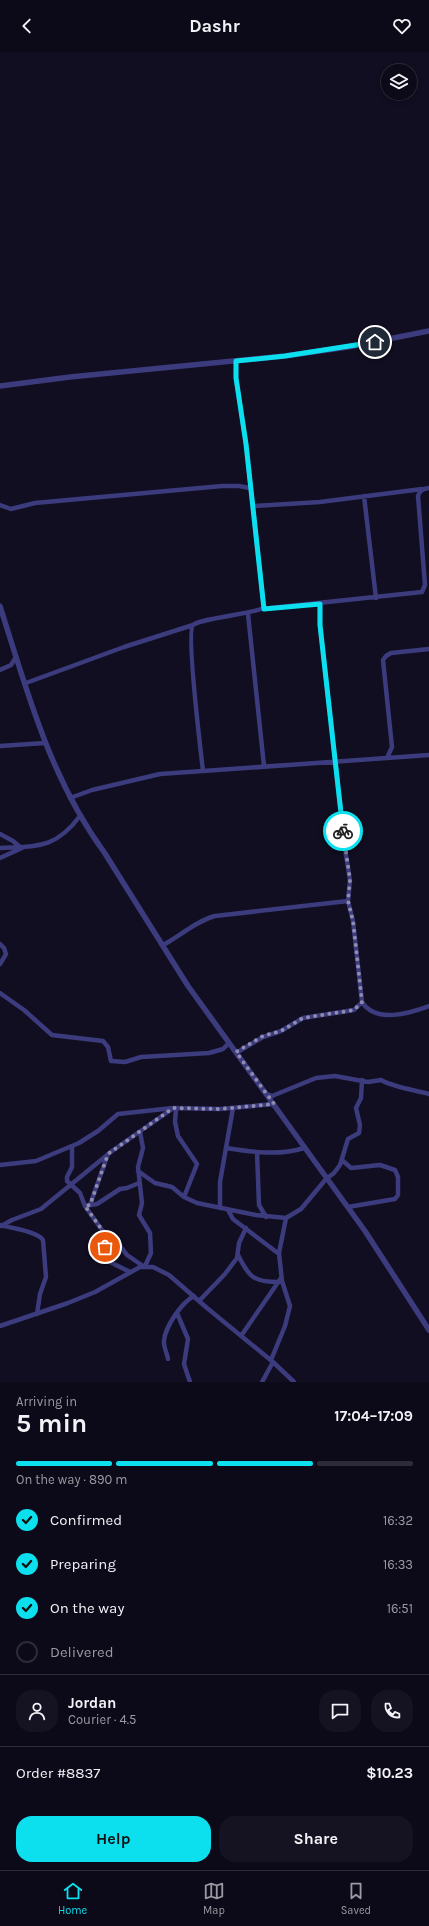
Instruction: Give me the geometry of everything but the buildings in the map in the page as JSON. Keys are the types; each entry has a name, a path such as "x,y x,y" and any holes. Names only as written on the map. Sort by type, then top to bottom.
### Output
{"street":[{"path":"0,386 70,376 236,361 348,347 429,331"},
{"path":"236,361 236,378 264,609"},
{"path":"0,506 11,509 34,503 222,486 239,486 250,488"},
{"path":"252,506 320,502 429,488"},
{"path":"26,683 124,647 204,621 248,614 264,609 376,598 426,591 418,502 419,492 423,489"},
{"path":"364,496 376,598"},
{"path":"320,604 320,625 350,880 348,901 353,921 362,1002 368,1010 397,1015 429,1006"},
{"path":"0,606 45,743 70,798 80,816 188,986 228,1043 267,1094 326,1179 348,1207 380,1253 429,1330"},
{"path":"248,614 264,766"},
{"path":"193,625 191,628 191,652 203,771"},
{"path":"388,758 392,747 383,660 391,653 429,649"},
{"path":"0,670 11,666 16,657"},
{"path":"0,746 45,743"},
{"path":"70,798 92,790 152,776 264,766 429,755"},
{"path":"0,848 22,847 56,840 69,830 80,816"},
{"path":"0,834 22,847"},
{"path":"0,858 22,847"},
{"path":"163,945 178,937 201,921 215,916 348,901"},
{"path":"0,944 4,948 6,954 0,964"},
{"path":"0,993 24,1010 52,1035 103,1041 108,1047 111,1061 125,1062 141,1057 209,1053 223,1049 228,1043"},
{"path":"236,1052 263,1036 281,1031 303,1018 354,1010 362,1002"},
{"path":"267,1094 272,1096 316,1078 335,1076 371,1082 381,1080 388,1085 429,1094"},
{"path":"138,1171 155,1183 172,1187 184,1197 197,1203 266,1217 286,1218 301,1209 326,1179 334,1173 342,1160 348,1139 358,1135 360,1130 356,1108 361,1098 362,1080"},
{"path":"0,1164 36,1161 72,1146 96,1133 118,1114 175,1108 233,1108 274,1104"},
{"path":"1,1226 12,1220 41,1209 108,1154 175,1108"},
{"path":"175,1108 175,1122 178,1136 197,1164 184,1197"},
{"path":"220,1208 220,1182 233,1108"},
{"path":"0,1326 95,1292 130,1272 144,1266 151,1253 150,1233 140,1218 142,1203 138,1162 143,1152 140,1132"},
{"path":"72,1146 72,1167 66,1179 80,1193 102,1230 116,1241 123,1252 144,1266 159,1268 169,1275 272,1361 294,1382"},
{"path":"226,1148 257,1152 290,1152 304,1148"},
{"path":"257,1152 259,1205 266,1217"},
{"path":"87,1205 108,1154"},
{"path":"342,1160 351,1168 385,1166 395,1170 398,1177 398,1195 395,1199 348,1207"},
{"path":"87,1205 97,1204 120,1189 139,1183"},
{"path":"228,1210 233,1219 279,1254"},
{"path":"262,1382 272,1361 285,1326 290,1306 280,1280 279,1254 286,1218"},
{"path":"1,1226 26,1231 41,1237 43,1240 46,1277 40,1294 37,1314"},
{"path":"199,1301 225,1274 238,1254 239,1243 246,1228"},
{"path":"102,1230 103,1241 110,1262 130,1272"},
{"path":"238,1254 245,1268 254,1279 263,1282 280,1280"},
{"path":"241,1336 280,1280"},
{"path":"168,1359 164,1339 184,1302 194,1296"},
{"path":"177,1314 188,1339 184,1364 190,1382"}],"way so far":[{"path":"105,1247 102,1237 102,1230 85,1206 90,1205 108,1154 173,1108 220,1109 274,1104 236,1052 263,1036 268,1036 281,1031 303,1018 354,1010 362,1002 353,921 348,901 350,880 346,861 343,831"}],"route":[{"path":"343,831 320,625 320,604 264,609 246,444 236,378 236,361 285,356 375,342"}]}
